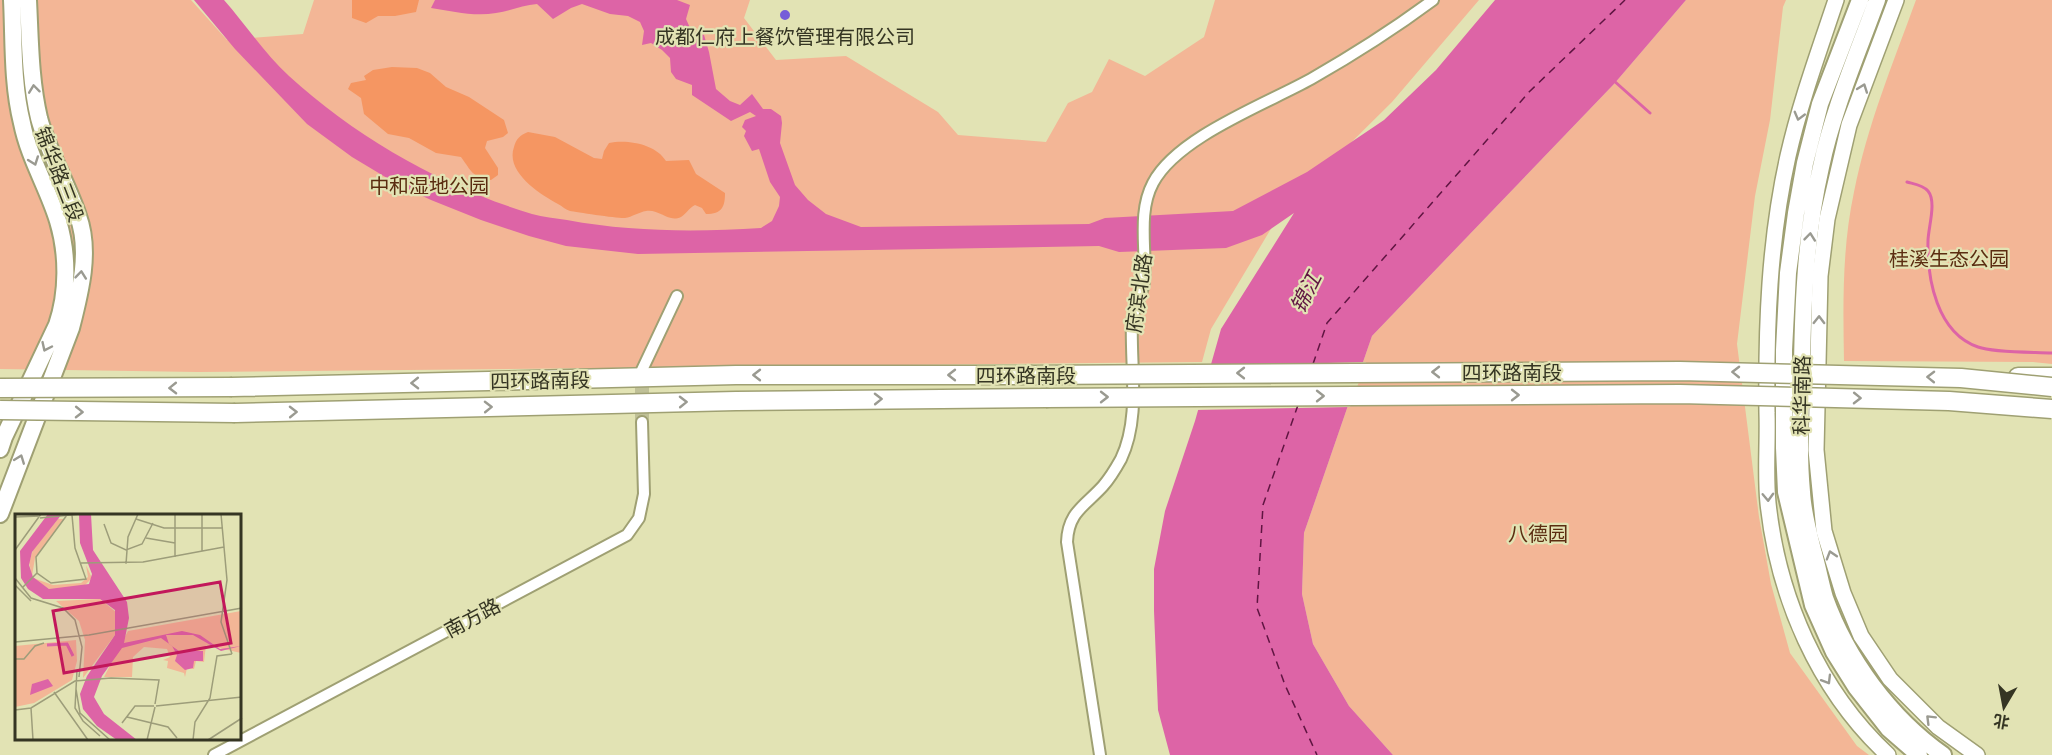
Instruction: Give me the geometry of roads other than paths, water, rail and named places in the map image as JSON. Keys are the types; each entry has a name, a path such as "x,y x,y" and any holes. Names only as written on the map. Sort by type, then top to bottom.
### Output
{"highway":[{"name":"四环路南段","path":"0,388 232,387 736,375 1680,371 1961,378 2052,387"},
{"path":"1961,378 2052,377"},
{"name":"四环路南段","path":"0,410 235,413 736,400 1680,393 1949,400 2052,409"}],"main road":[{"name":"锦华路三段","path":"0,449 57,325 64,306 66,274 58,221 33,159 22,123 17,95 12,0"},
{"name":"锦华路三段","path":"0,514 71,328 79,297 84,243 79,217 40,120 30,54 28,0"},
{"path":"1836,0 1805,93 1788,156 1769,279 1767,501 1775,550 1792,608 1811,652 1836,694 1873,741 1888,755"},
{"name":"科华南路","path":"1860,0 1820,104 1805,163 1796,213 1788,273 1784,350 1786,492 1813,605 1834,652 1856,687 1889,729 1919,755"},
{"name":"科华南路","path":"1877,0 1837,110 1821,166 1812,212 1802,353 1800,448 1802,494 1809,534 1825,597 1845,641 1874,688 1907,724 1943,755"},
{"path":"1896,0 1849,125 1827,219 1820,276 1816,450 1824,531 1843,593 1861,636 1890,679 1938,727 1977,755"},
{"path":"1821,166 1849,125"},
{"path":"1767,418 1786,492"}],"street":[{"name":"府滨北路","path":"1100,755 1067,542 1068,529 1073,517 1113,472 1121,457 1131,424 1132,321 1134,309 1142,293 1145,262 1145,211 1152,184 1161,170 1183,149 1378,39 1433,0"},
{"path":"642,370 676,296"},
{"name":"南方路","path":"214,755 627,535 639,518 644,494 642,422"}],"water":[{"name":"锦江","path":"194,0 224,0 280,68 315,99 372,140 466,190 536,215 591,224 640,229 713,230 761,228 772,221 779,206 780,197 770,182 759,149 752,151 744,136 746,131 742,127 745,120 756,116 750,112 731,121 692,95 692,85 676,79 671,72 670,58 662,50 651,43 642,45 644,31 640,22 628,16 610,14 582,4 553,19 537,4 496,13 471,14 431,8 435,0 677,0 690,5 686,19 691,30 704,35 716,89 730,101 740,105 752,94 763,109 771,109 781,116 780,143 795,185 808,200 826,214 861,227 1089,224 1105,218 1233,211 1307,172 1384,120 1436,70 1495,0 1686,0 1614,84 1372,336 1304,533 1302,594 1313,644 1349,706 1393,755 1170,755 1158,710 1154,611 1154,569 1165,511 1195,421 1221,329 1294,213 1262,235 1226,248 1119,252 1099,246 638,254 566,246 481,220 431,200 397,184 352,157 307,124 235,49"}],"waterway":[{"path":"1613,80 1650,113"},
{"path":"1907,182 1924,187 1931,196 1928,241 1930,272 1937,303 1953,330 1964,340 1985,349 2052,353"}],"tunnel":[{"path":"642,370 642,422"}],"place":[{"name":"成都仁府上餐饮管理有限公司","path":"785,15"}],"park label":[{"name":"中和湿地公园","path":"429,185"},
{"name":"桂溪生态公园","path":"1949,258"},
{"name":"八德园","path":"1538,533"}]}
